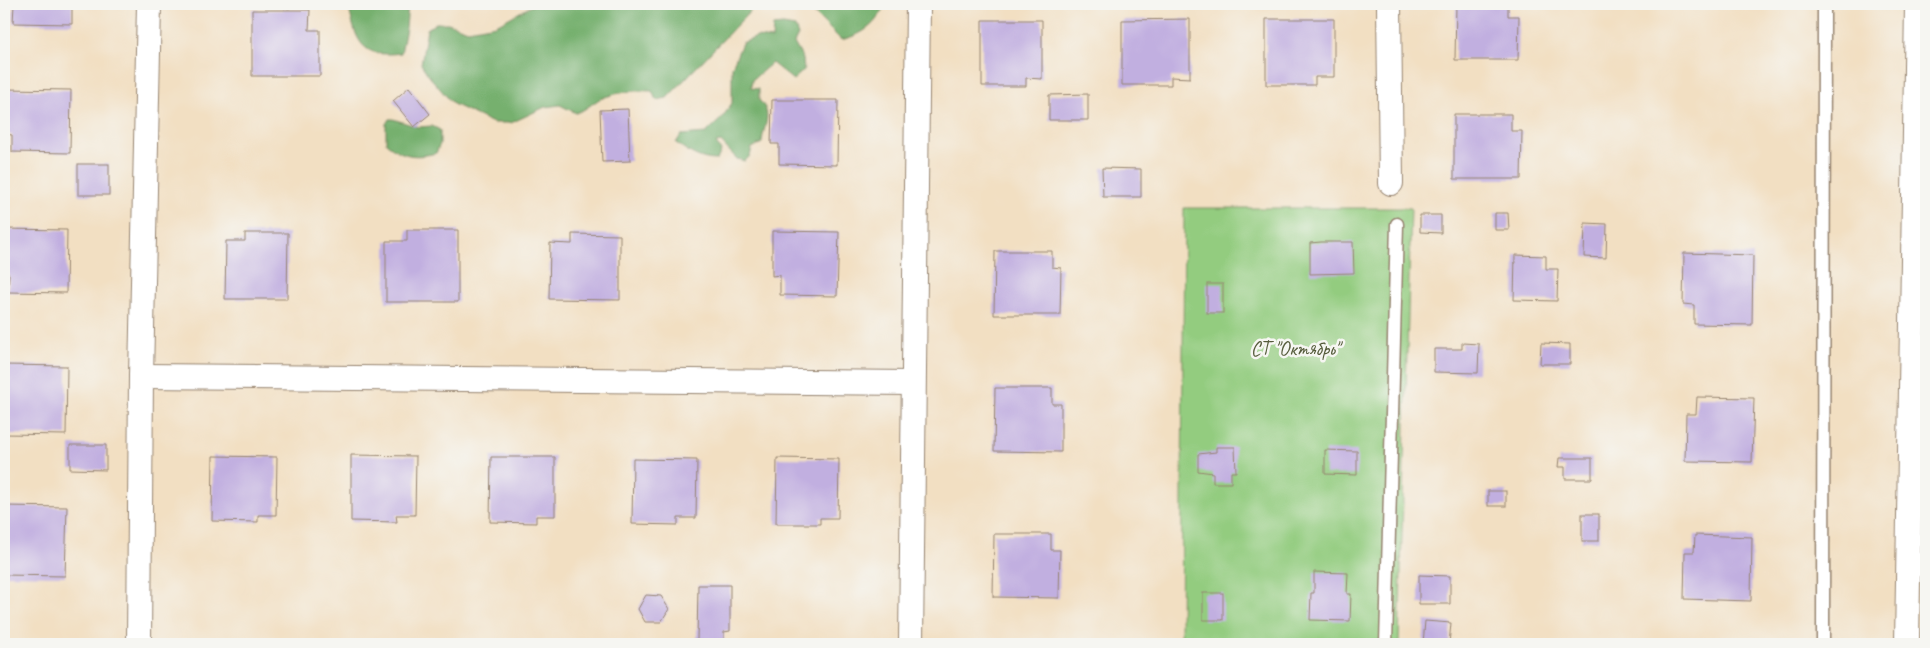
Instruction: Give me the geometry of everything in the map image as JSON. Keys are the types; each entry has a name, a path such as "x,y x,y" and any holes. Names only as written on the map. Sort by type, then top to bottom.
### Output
{"street":[{"path":"139,644 141,376 149,4"},
{"path":"911,644 918,4"},
{"path":"1389,4 1391,183"},
{"path":"1907,644 1917,4"},
{"path":"141,376 913,383"}],"lane":[{"path":"1823,644 1824,4"},
{"path":"1386,644 1397,224"}],"green space":[{"path":"348,4 408,4 401,53 376,53 362,44 357,36"},
{"path":"535,4 757,4 667,98 656,100 652,91 626,92 600,99 576,113 560,105 545,107 511,123 493,123 453,104 421,64 427,29 436,23 448,23 468,30 496,25"},
{"path":"811,4 886,4 878,18 868,28 856,35 841,40 814,13"},
{"path":"773,26 795,27 798,35 794,43 803,59 804,70 793,80 772,63 752,80 751,88 759,89 759,100 767,115 762,143 752,148 750,156 745,161 737,159 721,142 716,143 721,151 717,160 705,159 695,155 676,143 681,135 706,133 722,118 732,103 732,67 742,43 757,37 772,39"},
{"path":"389,119 418,127 432,126 440,130 440,144 436,153 416,156 404,154 392,148 386,143 386,124"},
{"name":"СТ \"Октябрь\"","path":"1184,208 1411,208 1399,644 1181,644"}],"building":[{"path":"14,4 72,4 72,24 13,23"},
{"path":"1456,4 1508,4 1508,16 1519,16 1518,60 1455,60"},
{"path":"252,10 310,10 309,30 320,30 320,76 252,76"},
{"path":"1190,19 1190,78 1171,77 1171,85 1122,85 1122,20"},
{"path":"1266,19 1334,19 1334,77 1315,77 1315,85 1266,85"},
{"path":"982,20 1042,20 1042,79 1026,78 1026,86 982,86"},
{"path":"409,87 430,114 414,127 393,101"},
{"path":"5,89 71,90 70,153 12,152 12,135 5,134"},
{"path":"1088,94 1088,120 1049,120 1049,95"},
{"path":"772,100 838,100 837,165 779,164 779,144 771,144"},
{"path":"628,109 630,161 602,162 600,110"},
{"path":"1454,114 1511,114 1511,131 1522,131 1521,179 1454,179"},
{"path":"78,164 109,164 109,195 78,195"},
{"path":"1102,168 1141,169 1141,197 1103,197"},
{"path":"1495,213 1508,213 1509,230 1495,230"},
{"path":"1420,215 1441,215 1441,233 1420,232"},
{"path":"1585,223 1607,224 1606,258 1584,257"},
{"path":"4,229 67,230 66,293 8,292 9,274 4,274"},
{"path":"407,230 458,230 458,302 386,302 386,241 407,241"},
{"path":"772,231 839,232 837,296 780,295 780,275 772,276"},
{"path":"245,233 288,233 287,299 225,299 226,241 245,241"},
{"path":"572,234 620,235 620,300 549,299 550,243 572,244"},
{"path":"1353,242 1354,273 1310,274 1310,243"},
{"path":"995,251 1052,251 1052,267 1061,268 1060,315 994,315"},
{"path":"1684,253 1753,255 1752,325 1694,324 1694,305 1683,304"},
{"path":"1515,255 1546,256 1546,269 1558,269 1557,301 1514,300"},
{"path":"1207,284 1223,284 1223,313 1207,313"},
{"path":"1462,343 1479,344 1478,373 1434,372 1434,349 1462,349"},
{"path":"1541,343 1570,344 1570,364 1540,364"},
{"path":"4,365 67,366 66,435 5,434"},
{"path":"995,388 1052,388 1052,404 1061,404 1061,452 994,451"},
{"path":"1697,397 1754,398 1752,462 1685,461 1686,414 1696,414"},
{"path":"70,445 106,445 106,470 70,469"},
{"path":"1216,447 1235,447 1236,472 1231,472 1231,483 1213,483 1213,473 1198,471 1198,454 1216,452"},
{"path":"1325,450 1357,451 1357,475 1325,474"},
{"path":"351,455 416,456 415,515 396,515 397,522 351,521"},
{"path":"213,456 277,457 276,515 258,515 258,522 212,521"},
{"path":"491,457 555,457 555,516 536,516 536,523 490,522"},
{"path":"777,458 839,459 838,518 820,518 820,524 776,524"},
{"path":"1559,458 1592,458 1592,479 1565,479 1565,467 1558,467"},
{"path":"633,459 697,460 696,518 678,518 678,525 632,524"},
{"path":"1488,491 1506,491 1506,506 1488,506"},
{"path":"4,506 67,507 65,576 4,575"},
{"path":"1582,514 1599,514 1599,541 1582,541"},
{"path":"994,534 1051,534 1051,550 1060,550 1059,598 993,597"},
{"path":"1695,535 1752,537 1751,601 1684,599 1685,552 1694,552"},
{"path":"1314,572 1348,573 1347,594 1351,594 1350,621 1310,620 1311,593 1314,593"},
{"path":"1419,575 1450,576 1450,604 1419,604"},
{"path":"698,585 730,585 730,631 724,632 724,641 697,641"},
{"path":"1203,593 1223,593 1223,620 1203,620"},
{"path":"646,595 661,596 669,609 661,622 645,622 638,609"},
{"path":"1425,621 1451,623 1449,644 1423,644"}]}
